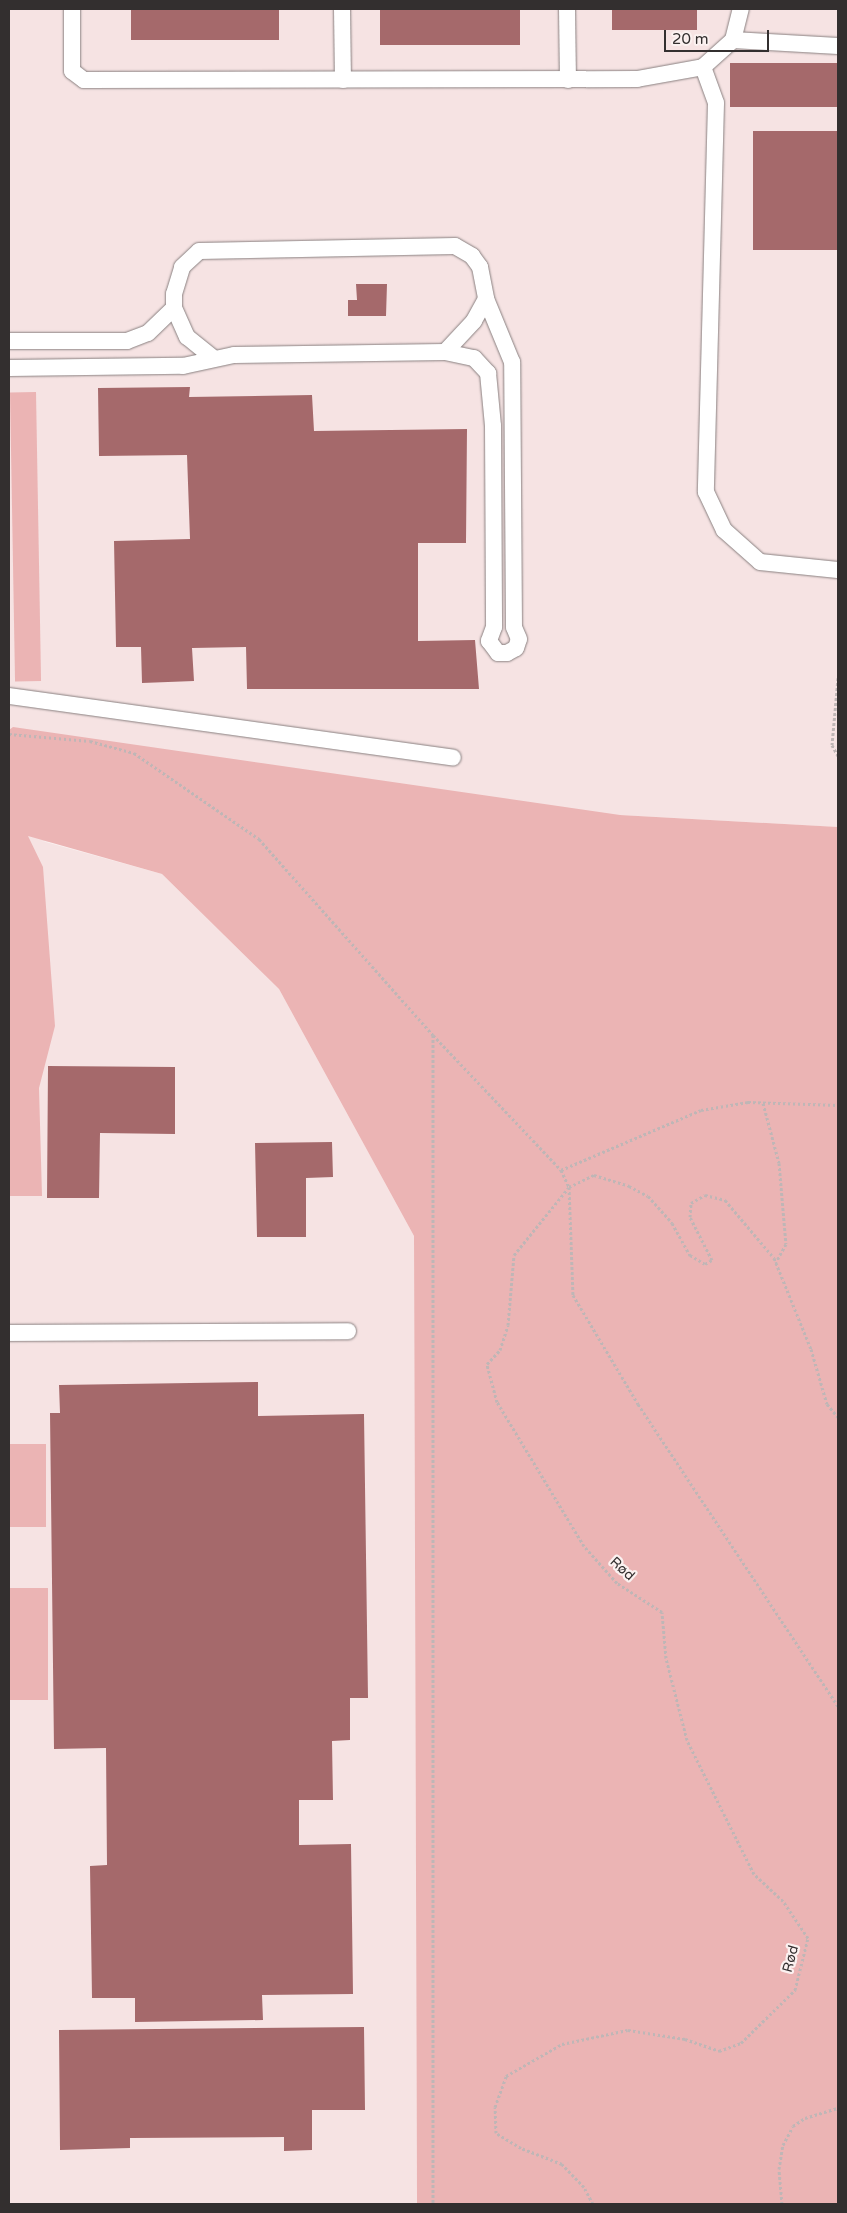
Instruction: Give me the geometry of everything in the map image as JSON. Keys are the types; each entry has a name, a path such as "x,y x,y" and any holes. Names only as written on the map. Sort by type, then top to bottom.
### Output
{"lane":[{"path":"72,9 72,72 84,80 637,79 703,67 733,40 741,9"},
{"path":"342,9 343,80"},
{"path":"567,9 568,80"},
{"path":"733,40 838,46"},
{"path":"703,67 716,103 706,492 724,530 760,562 838,570"},
{"path":"9,368 183,366 212,357 445,352 474,358 488,373 493,426 494,620 489,641 498,652 507,653 516,648 519,639 514,627 512,362 486,298 480,267 472,256 455,246 199,251 182,267 174,294 174,308 187,337 212,357"},
{"path":"445,352 474,321 486,298"},
{"path":"9,341 127,341 148,333 174,308"},
{"path":"9,696 453,758"},
{"path":"9,1333 348,1330"}],"path":[{"path":"838,678 832,745 838,756"},
{"path":"9,734 90,741 134,753 259,839 432,1035 561,1170 569,1187 573,1294 638,1404 838,1706"},
{"path":"432,1035 433,2204"},
{"path":"561,1170 701,1110 763,1103 838,1105"},
{"path":"763,1103 779,1163 786,1244 776,1262"},
{"name":"Rød","path":"593,2204 584,2187 562,2164 521,2148 496,2133 495,2107 506,2076 562,2044 628,2030 685,2039 718,2050 741,2043 795,1990 808,1938 783,1901 754,1874 687,1740 666,1658 662,1612 617,1583 584,1546 497,1402 487,1364 500,1350 508,1324 514,1255 569,1187 594,1175 630,1186 648,1196 672,1223 690,1255 705,1264 712,1260 690,1217 691,1202 705,1194 724,1200 776,1262 811,1349 827,1404 838,1417"},
{"path":"782,2204 779,2169 783,2144 793,2126 805,2118 838,2108"}],"shaded area":[{"path":"9,9 838,9 838,827 620,815 261,859 42,841 162,874 279,989 414,1236 417,2204 9,2204"},
{"path":"10,392 36,392 41,681 15,681"},
{"path":"13,727 620,815 838,827 838,2204 417,2204 414,1236 279,989 162,874 28,836 43,867 55,1026 39,1088 42,1196 9,1196 9,730"},
{"path":"9,1444 46,1444 46,1527 9,1527"},
{"path":"9,1588 48,1588 48,1700 9,1700"}],"building":[{"path":"131,9 279,9 279,40 131,40"},
{"path":"380,9 520,9 520,45 380,45"},
{"path":"612,9 697,9 697,30 612,30"},
{"path":"730,63 838,63 838,107 730,107"},
{"path":"753,131 838,131 838,250 753,250"},
{"path":"356,284 387,284 386,316 348,316 348,300 357,300"},
{"path":"190,387 189,397 312,395 314,431 467,429 466,543 418,543 418,641 475,640 479,689 247,689 246,647 192,648 194,681 142,683 141,647 116,647 114,541 190,539 187,455 99,456 98,388"},
{"path":"48,1066 175,1067 175,1134 100,1133 99,1198 47,1198"},
{"path":"332,1142 333,1177 306,1178 306,1237 257,1237 255,1143"},
{"path":"258,1382 258,1416 364,1414 368,1698 350,1698 350,1740 332,1741 333,1800 299,1800 299,1845 351,1844 353,1994 262,1995 263,2020 135,2022 135,1998 92,1998 90,1866 107,1865 106,1748 54,1749 50,1413 60,1413 59,1385"},
{"path":"364,2027 365,2110 312,2110 312,2150 284,2151 284,2137 130,2138 130,2148 60,2150 59,2030"}]}
